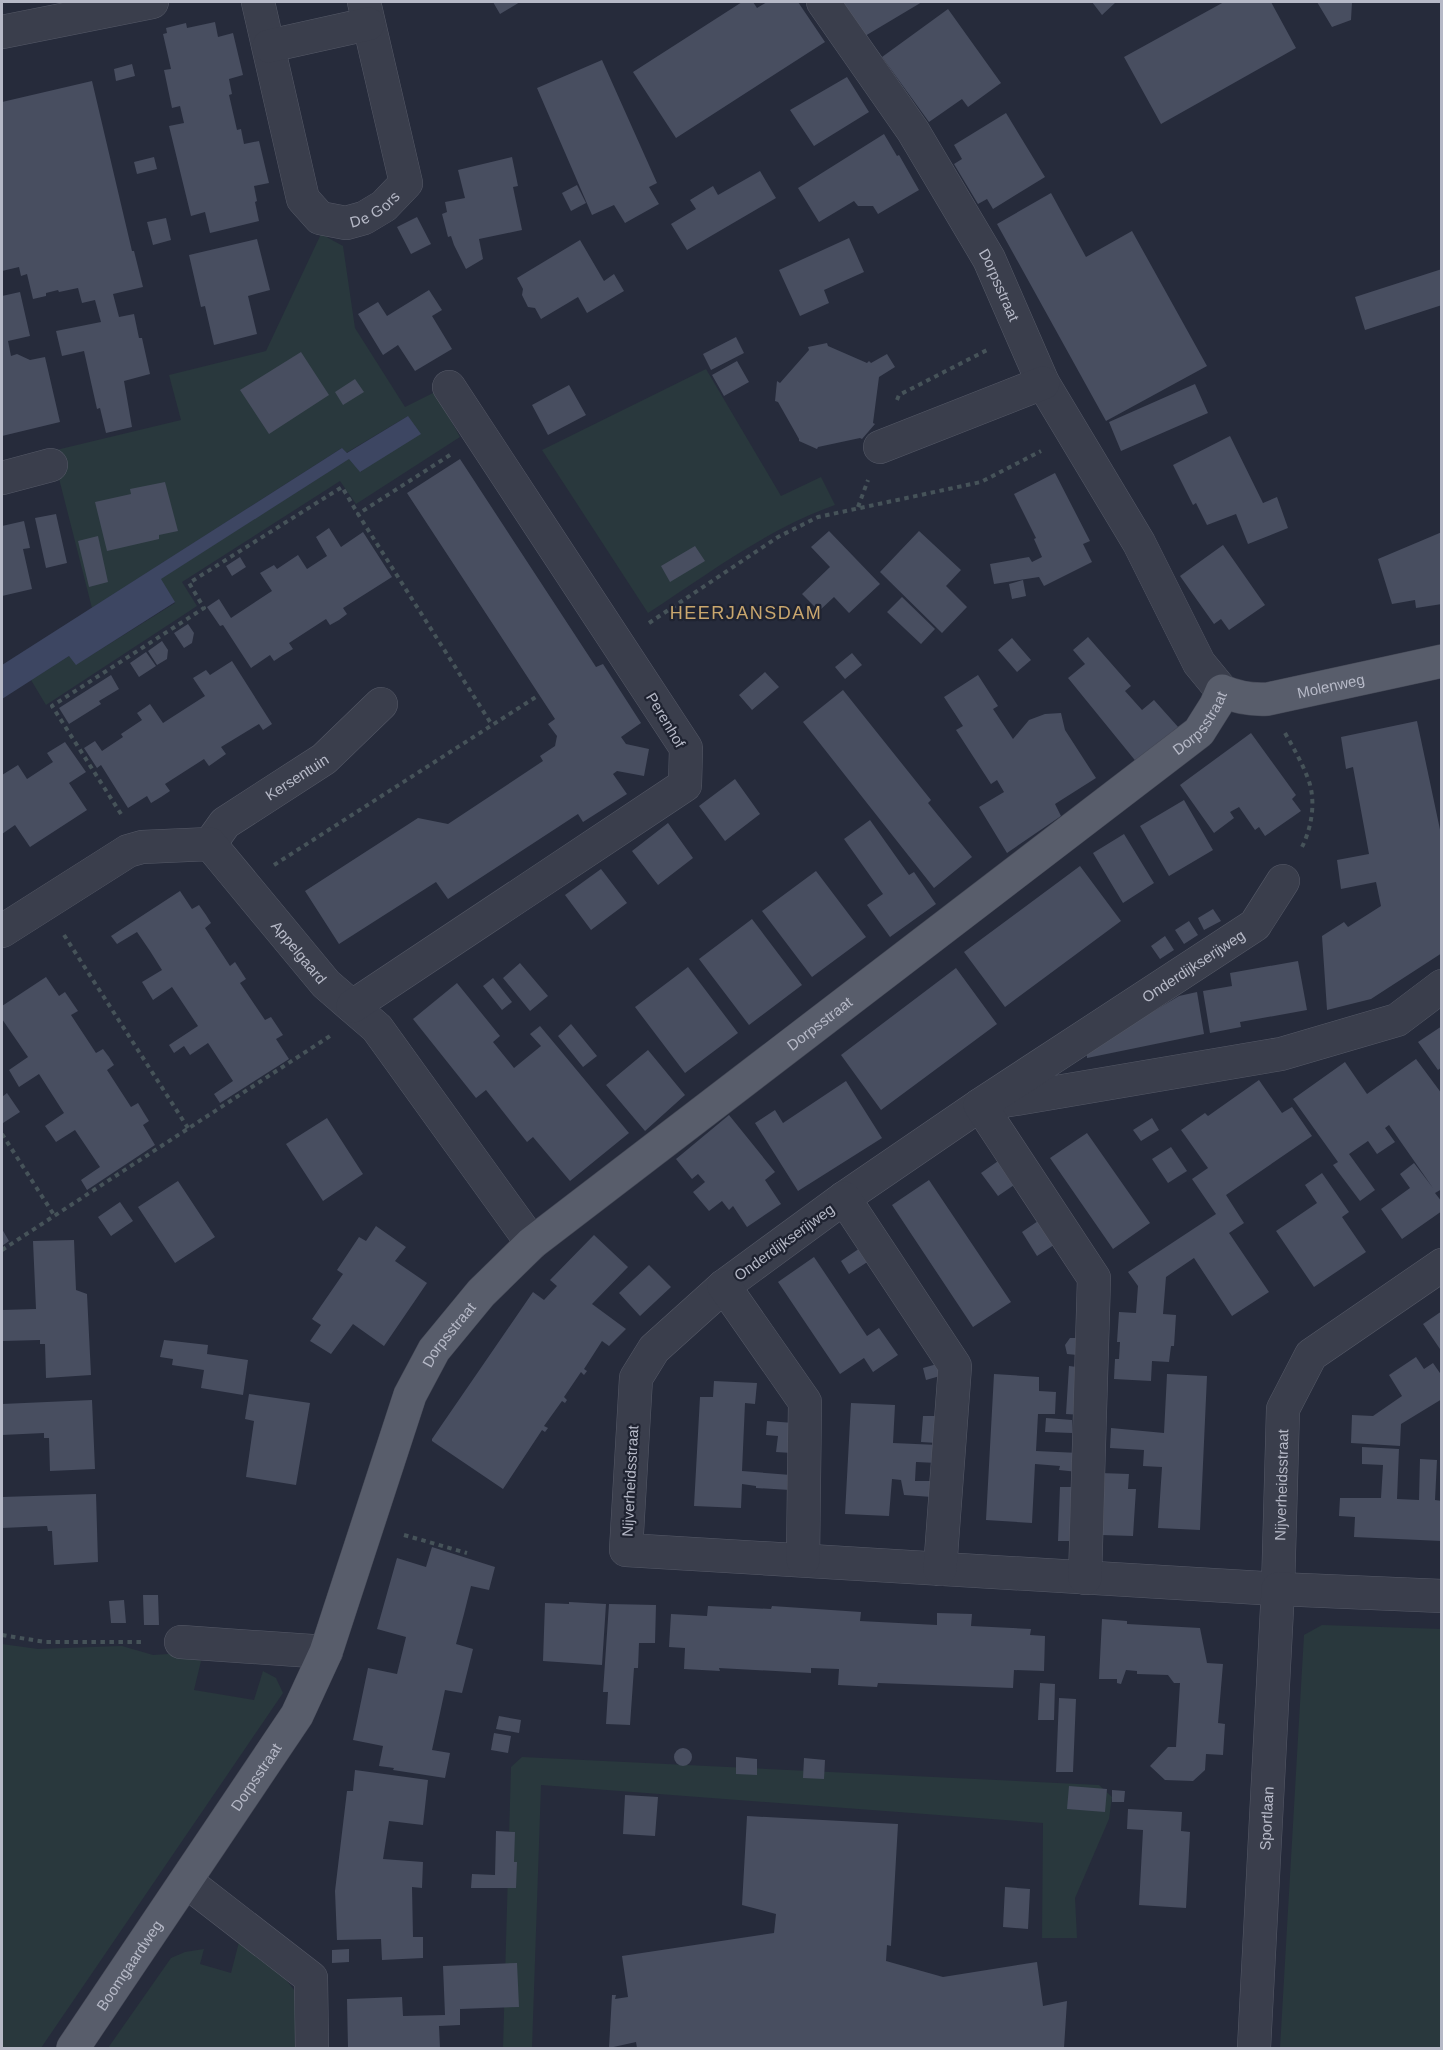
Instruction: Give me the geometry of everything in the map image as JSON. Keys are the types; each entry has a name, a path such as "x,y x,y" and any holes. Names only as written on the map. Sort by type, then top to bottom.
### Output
{"main road":[{"name":"Molenweg","path":"1222,691 1250,700 1268,699 1442,661"},
{"name":"Dorpsstraat","path":"187,1882 297,1715 326,1652 410,1395 434,1350 481,1293 532,1243 1199,732 1222,691"},
{"name":"Boomgaardweg","path":"74,2049 187,1882"}],"street":[{"path":"2,32 33,14 152,2"},
{"name":"De Gors","path":"258,2 303,199 320,218 346,223 364,218 384,206 406,183 366,13 269,46"},
{"name":"Dorpsstraat","path":"823,2 913,131 989,260 1043,383 1139,543 1199,663 1222,691"},
{"path":"880,447 1043,383"},
{"name":"Perenhof","path":"358,1010 685,785 686,748 449,387"},
{"path":"2,478 51,465"},
{"name":"Kersentuin","path":"210,844 225,823 324,759 381,704"},
{"path":"2,931 128,851 142,847 210,844"},
{"name":"Appelgaard","path":"210,844 326,984 377,1028 532,1243"},
{"name":"Onderdijkserijweg","path":"654,1349 724,1286 844,1198 980,1105 1255,925 1283,881"},
{"name":"Onderdijkserijweg","path":"980,1105 1281,1054 1397,1020 1442,986"},
{"path":"980,1105 1094,1278 1085,1578"},
{"name":"Onderdijkserijweg","path":"844,1198 955,1366 940,1569"},
{"name":"Nijverheidsstraat","path":"654,1349 636,1378 626,1550 1278,1589 1283,1409 1311,1355 1442,1265"},
{"name":"Onderdijkserijweg","path":"724,1286 805,1402 803,1560"},
{"path":"1278,1589 1442,1596"},
{"name":"Sportlaan","path":"1254,2049 1278,1589"},
{"path":"181,1642 326,1652"},
{"path":"187,1882 311,1978 312,2049"}],"path":[{"path":"618,643 778,537 818,517 981,482 1073,434"},
{"path":"358,514 481,435"},
{"path":"142,847 52,706 204,608 189,584 342,487 492,725"},
{"path":"245,884 539,695"},
{"path":"1268,699 1308,777 1312,807 1308,836 1283,881"},
{"path":"44,904 188,1128"},
{"path":"2,1250 188,1128 358,1010"},
{"path":"2,1134 54,1215"},
{"path":"368,1525 467,1553"},
{"path":"2,1635 45,1642 181,1642"}],"shaded area":[{"path":"321,234 343,246 355,328 405,407 435,392 460,437 356,504 340,481 182,582 197,606 46,705 31,680 69,656 77,664 175,603 160,579 350,458 361,472 408,416 346,453 342,448 92,608 52,451 181,420 169,375 266,351"},
{"path":"706,369 781,496 821,477 835,505 762,539 648,613 542,450"},
{"path":"1322,1625 1441,1629 1441,2048 1280,2048 1304,1635"},
{"path":"2,1644 38,1649 122,1646 153,1655 183,1653 201,1661 194,1690 254,1700 263,1671 276,1678 283,1693 41,2048 2,2048"},
{"path":"522,1757 1099,1785 1112,1797 1109,1819 1075,1898 1077,1938 1042,1938 1043,1823 541,1785 532,2048 503,2048 511,1767"},
{"path":"239,1942 274,1968 297,1994 301,2011 300,2048 108,2048 171,1958 185,1952 204,1949 200,1964 231,1973"}],"water":[{"path":"408,416 421,434 360,472 349,459 161,579 175,602 76,665 69,656 2,699 2,665 342,448 347,453"}],"building":[{"path":"493,2 520,2 500,14"},
{"path":"742,2 753,2 757,8 767,2 798,2 825,42 676,138 633,72"},
{"path":"843,2 922,2 865,36"},
{"path":"1092,2 1116,2 1102,15"},
{"path":"1224,2 1271,2 1296,48 1161,124 1124,57"},
{"path":"1317,2 1352,2 1351,20 1332,27"},
{"path":"948,9 1001,83 968,107 962,99 929,122 882,57"},
{"path":"215,22 218,37 233,33 243,75 229,79 232,94 229,95 237,130 241,129 244,144 259,141 269,183 254,186 259,221 210,233 205,212 191,216 169,126 184,123 180,106 172,108 164,70 171,69 163,34 167,33 166,28 186,23 187,28"},
{"path":"602,60 657,183 649,187 659,204 625,223 614,205 592,215 537,88"},
{"path":"132,64 135,76 116,81 114,69"},
{"path":"847,77 869,112 814,146 790,110"},
{"path":"92,81 132,251 134,251 143,287 113,294 119,317 134,314 150,374 124,381 132,427 106,433 100,408 97,409 84,351 62,356 56,331 101,322 95,300 82,303 78,288 59,292 58,290 33,299 27,274 21,276 19,267 2,271 2,102"},
{"path":"1006,113 1045,177 993,209 987,199 978,204 954,164 962,159 954,145"},
{"path":"884,134 919,190 878,214 873,206 858,206 854,201 819,222 798,188"},
{"path":"154,157 157,169 137,174 134,162"},
{"path":"512,157 518,186 513,187 522,230 479,239 483,259 466,269 451,236 448,237 442,214 447,212 445,202 465,198 458,170"},
{"path":"760,171 776,198 687,250 671,224 696,209 690,200 713,186 718,195"},
{"path":"577,185 586,203 571,211 562,193"},
{"path":"1051,193 1086,257 1132,231 1207,366 1106,421 997,224"},
{"path":"417,217 431,244 411,254 397,227"},
{"path":"166,218 171,240 153,245 147,222"},
{"path":"849,238 864,272 824,290 829,303 800,316 779,270"},
{"path":"257,239 270,290 248,296 257,334 214,345 205,306 201,307 189,255"},
{"path":"580,240 604,281 614,274 624,291 587,313 578,297 541,319 535,308 528,307 517,278"},
{"path":"1442,269 1442,305 1365,330 1355,297"},
{"path":"429,290 442,310 432,316 452,349 415,371 398,345 383,355 358,314 378,302 387,316"},
{"path":"20,292 30,336 8,341 11,356 17,354 30,360 45,357 60,422 2,436 2,296"},
{"path":"736,337 744,353 711,370 703,354"},
{"path":"827,343 828,346 867,363 887,354 895,367 879,377 873,423 875,424 862,439 817,449 799,441 778,402 775,401 777,381 780,383 809,350 808,347"},
{"path":"301,352 329,395 269,434 240,390"},
{"path":"737,361 749,382 724,396 712,375"},
{"path":"355,379 364,392 343,405 335,392"},
{"path":"1195,384 1208,413 1121,451 1109,422"},
{"path":"569,385 586,415 548,435 532,405"},
{"path":"1230,436 1263,503 1277,497 1288,528 1248,544 1236,514 1207,525 1196,503 1193,505 1173,465"},
{"path":"460,459 596,667 603,664 641,723 621,737 626,744 649,749 644,776 617,771 613,774 627,794 583,822 578,814 448,899 436,882 339,944 305,891 418,818 448,824 543,761 540,756 555,746 557,736 548,724 555,719 407,493"},
{"path":"1055,473 1090,541 1083,544 1092,562 1044,586 1039,577 994,584 990,564 1029,557 1032,562 1042,557 1034,539 1036,538 1014,494"},
{"path":"165,482 178,531 159,535 159,539 107,551 95,502 131,494 130,489"},
{"path":"56,514 67,563 46,568 35,518"},
{"path":"24,521 30,548 23,549 32,589 2,596 2,526"},
{"path":"329,528 341,547 363,532 392,577 343,608 347,614 339,620 330,625 326,619 289,643 293,649 274,661 270,655 251,668 223,625 220,626 207,607 219,599 231,618 272,591 260,573 274,565 277,569 298,555 307,569 327,556 316,537"},
{"path":"829,531 880,584 849,613 834,597 819,611 802,594 830,567 811,547"},
{"path":"919,531 961,570 946,586 967,607 942,633 880,572"},
{"path":"1442,532 1442,604 1416,608 1415,600 1392,604 1378,559"},
{"path":"98,536 108,582 89,587 78,541"},
{"path":"1223,545 1265,605 1229,630 1221,619 1214,624 1180,576"},
{"path":"695,546 705,561 670,582 661,566"},
{"path":"240,557 246,567 232,576 226,566"},
{"path":"1023,580 1026,596 1012,599 1009,584"},
{"path":"902,597 935,629 921,644 887,612"},
{"path":"188,624 194,633 192,643 184,648 174,633"},
{"path":"1088,637 1131,686 1125,691 1142,710 1154,700 1179,728 1138,764 1068,678 1085,664 1073,650"},
{"path":"1012,638 1031,660 1017,672 998,650"},
{"path":"162,641 168,650 167,659 157,665 148,651"},
{"path":"146,652 156,666 139,677 130,663"},
{"path":"852,653 862,665 845,679 835,667"},
{"path":"232,661 272,724 263,730 259,724 221,747 226,754 209,766 204,759 165,784 170,791 151,803 147,796 128,808 101,765 97,768 84,748 95,741 102,751 123,737 121,734 142,720 137,713 150,704 163,723 205,696 193,678 206,670 210,675"},
{"path":"765,672 779,687 752,710 739,695"},
{"path":"111,675 119,689 99,701 101,704 69,724 59,708"},
{"path":"978,675 998,706 993,709 1013,739 1029,720 1045,714 1061,713 1065,730 1096,778 1055,804 1061,816 1007,853 979,807 1004,792 997,780 991,784 956,730 963,726 944,697"},
{"path":"843,690 931,800 928,803 972,857 934,888 803,722"},
{"path":"1417,721 1442,839 1442,953 1371,999 1327,1010 1322,936 1344,922 1348,927 1381,906 1376,882 1341,889 1337,860 1369,854 1353,767 1346,769 1341,737"},
{"path":"1251,733 1296,795 1292,799 1301,811 1265,836 1259,827 1255,830 1239,807 1230,812 1234,818 1214,833 1180,785"},
{"path":"65,742 86,772 69,783 87,810 30,847 15,825 2,834 2,775 18,765 27,779 53,762 47,753"},
{"path":"735,779 760,814 725,841 699,806"},
{"path":"1184,800 1213,850 1169,876 1140,826"},
{"path":"870,820 909,875 914,872 936,904 890,937 867,905 883,894 844,839"},
{"path":"668,823 693,858 658,885 632,851"},
{"path":"1124,834 1154,883 1123,903 1093,853"},
{"path":"1080,866 1121,921 1005,1007 964,952"},
{"path":"601,869 627,903 591,930 565,895"},
{"path":"816,871 866,937 812,977 762,911"},
{"path":"180,891 192,909 199,905 206,915 211,923 205,928 230,966 235,962 246,979 240,983 265,1020 271,1017 283,1035 276,1039 289,1059 220,1103 214,1094 233,1081 208,1043 190,1055 184,1046 174,1053 169,1045 198,1026 172,987 153,1000 142,982 162,970 150,951 137,932 117,944 111,936"},
{"path":"1213,909 1221,921 1204,930 1198,918"},
{"path":"752,919 802,985 749,1025 699,959"},
{"path":"1189,921 1198,935 1184,944 1175,930"},
{"path":"1165,936 1174,950 1160,959 1151,946"},
{"path":"1298,961 1307,1010 1240,1022 1241,1027 1210,1033 1203,991 1232,986 1230,973"},
{"path":"520,963 548,996 530,1011 503,978"},
{"path":"688,967 738,1033 685,1073 635,1007"},
{"path":"956,968 997,1024 881,1110 841,1055"},
{"path":"46,977 59,996 65,992 78,1011 71,1015 96,1053 103,1049 109,1057 114,1065 107,1070 131,1107 138,1103 149,1121 143,1125 155,1145 87,1190 81,1180 100,1167 75,1130 56,1142 45,1126 64,1113 39,1074 19,1087 9,1070 28,1057 2,1019 2,1006"},
{"path":"493,978 512,1002 502,1010 483,986"},
{"path":"457,983 500,1036 493,1042 514,1068 541,1046 530,1034 540,1026 629,1133 570,1181 533,1137 527,1142 486,1090 476,1098 413,1019"},
{"path":"1197,992 1204,1034 1087,1058 1087,1051 1179,996"},
{"path":"571,1024 597,1056 583,1067 558,1036"},
{"path":"1442,1026 1442,1067 1438,1070 1418,1042"},
{"path":"648,1050 685,1095 645,1131 606,1085"},
{"path":"1416,1059 1442,1094 1442,1189 1435,1193 1442,1202 1442,1211 1402,1239 1381,1209 1410,1188 1400,1174 1414,1163 1433,1188 1389,1125 1385,1128 1395,1142 1377,1154 1368,1141 1349,1154 1375,1190 1360,1201 1333,1165 1338,1162 1293,1099 1345,1062 1367,1094"},
{"path":"1259,1080 1282,1113 1292,1107 1312,1136 1226,1195 1244,1223 1229,1233 1269,1292 1232,1316 1194,1258 1166,1277 1163,1314 1176,1315 1174,1346 1171,1346 1169,1362 1152,1361 1151,1381 1114,1379 1115,1359 1119,1359 1120,1342 1117,1342 1119,1312 1136,1313 1138,1286 1128,1272 1216,1214 1192,1179 1208,1168 1181,1130 1205,1113 1208,1116"},
{"path":"846,1081 882,1138 798,1191 755,1123 775,1110 783,1123"},
{"path":"7,1093 20,1112 3,1123 2,1097"},
{"path":"729,1115 775,1172 765,1180 781,1204 747,1227 733,1206 729,1210 722,1201 709,1211 693,1192 705,1182 698,1174 692,1179 676,1159"},
{"path":"327,1118 363,1174 323,1201 286,1144"},
{"path":"1152,1118 1159,1130 1141,1141 1133,1130"},
{"path":"1087,1133 1150,1223 1113,1249 1050,1158"},
{"path":"1171,1147 1187,1171 1168,1183 1152,1159"},
{"path":"1001,1159 1017,1183 998,1196 981,1173"},
{"path":"1322,1173 1349,1212 1342,1217 1366,1252 1314,1287 1276,1231 1317,1203 1305,1185"},
{"path":"929,1180 1011,1302 973,1327 892,1205"},
{"path":"178,1181 215,1237 175,1263 138,1207"},
{"path":"120,1202 133,1221 111,1236 98,1217"},
{"path":"1041,1219 1057,1243 1037,1256 1022,1232"},
{"path":"376,1226 406,1247 395,1261 427,1283 384,1346 353,1324 331,1354 310,1341 321,1325 312,1319 343,1274 337,1270 359,1237 366,1241"},
{"path":"2,1229 9,1241 2,1246"},
{"path":"594,1235 628,1267 592,1304 626,1329 609,1346 602,1341 584,1369 587,1371 584,1375 581,1372 564,1397 567,1400 565,1403 562,1401 544,1426 548,1428 545,1432 542,1430 503,1489 432,1439 533,1292 544,1300 557,1286 550,1280"},
{"path":"74,1240 76,1290 87,1294 91,1375 46,1378 45,1344 40,1344 40,1340 2,1341 2,1310 36,1309 33,1241"},
{"path":"863,1246 872,1259 849,1274 841,1261"},
{"path":"814,1257 867,1336 879,1328 898,1355 873,1372 864,1358 840,1374 778,1282"},
{"path":"649,1265 671,1287 640,1316 619,1293"},
{"path":"1442,1311 1442,1352 1423,1324"},
{"path":"1070,1338 1079,1338 1077,1355 1067,1354 1065,1345"},
{"path":"164,1340 208,1345 207,1354 248,1360 243,1395 201,1388 204,1370 172,1365 173,1359 160,1357"},
{"path":"1416,1357 1424,1369 1433,1363 1442,1376 1442,1399 1401,1424 1400,1446 1351,1443 1352,1415 1373,1416 1402,1396 1389,1375"},
{"path":"937,1364 940,1376 926,1380 923,1368"},
{"path":"1069,1366 1085,1368 1083,1415 1066,1414"},
{"path":"994,1374 1039,1377 1039,1391 1056,1392 1055,1414 1038,1414 1036,1451 1079,1453 1078,1472 1059,1470 1060,1466 1035,1464 1032,1523 986,1520"},
{"path":"1167,1374 1207,1376 1200,1530 1158,1528 1162,1467 1143,1466 1144,1450 1110,1448 1111,1428 1164,1433"},
{"path":"714,1381 757,1383 755,1404 745,1403 742,1471 791,1475 790,1490 756,1488 756,1486 742,1484 741,1508 694,1506 700,1397 713,1397"},
{"path":"249,1394 310,1403 296,1485 246,1477 254,1421 245,1419"},
{"path":"92,1400 95,1469 50,1471 49,1438 44,1438 44,1433 2,1435 2,1404"},
{"path":"851,1403 895,1405 893,1443 938,1445 937,1463 916,1462 915,1481 933,1481 932,1497 904,1495 901,1480 892,1479 889,1516 845,1514"},
{"path":"923,1416 938,1416 937,1443 921,1442"},
{"path":"1046,1418 1072,1420 1072,1433 1045,1432"},
{"path":"767,1421 794,1423 792,1453 776,1452 778,1436 766,1435"},
{"path":"1362,1447 1399,1449 1397,1499 1419,1500 1420,1459 1437,1460 1435,1500 1442,1501 1442,1541 1354,1537 1355,1517 1339,1516 1340,1498 1381,1498 1383,1465 1362,1464"},
{"path":"1100,1473 1129,1474 1128,1489 1136,1489 1133,1536 1101,1535"},
{"path":"1060,1487 1077,1487 1074,1541 1058,1541"},
{"path":"96,1494 98,1562 54,1565 52,1531 48,1531 47,1526 2,1528 2,1497"},
{"path":"432,1547 495,1567 489,1590 471,1586 456,1644 473,1649 462,1693 445,1690 432,1750 450,1753 445,1778 379,1766 383,1746 353,1740 368,1668 397,1674 406,1637 377,1629 397,1558 426,1567"},
{"path":"143,1595 158,1595 159,1625 144,1625"},
{"path":"124,1600 126,1623 111,1623 109,1601"},
{"path":"569,1602 606,1604 602,1665 543,1661 545,1603 569,1604"},
{"path":"609,1604 656,1605 655,1643 639,1643 638,1668 634,1668 630,1725 606,1724 608,1692 603,1692"},
{"path":"708,1606 771,1609 772,1606 861,1612 860,1621 937,1625 937,1613 972,1614 971,1626 1031,1629 1030,1635 1045,1636 1044,1671 1014,1670 1013,1688 878,1683 877,1687 838,1685 839,1669 811,1668 811,1673 719,1668 720,1671 684,1669 685,1648 669,1647 671,1614 707,1616"},
{"path":"1102,1619 1127,1621 1127,1624 1200,1628 1207,1663 1223,1664 1218,1723 1225,1724 1223,1755 1206,1754 1205,1770 1193,1781 1165,1780 1150,1766 1168,1747 1176,1747 1180,1683 1174,1683 1168,1675 1137,1674 1137,1671 1126,1670 1121,1684 1117,1683 1117,1679 1099,1679"},
{"path":"1040,1683 1055,1684 1054,1720 1038,1720"},
{"path":"1059,1698 1076,1699 1073,1772 1056,1772"},
{"path":"499,1716 521,1720 519,1733 496,1729"},
{"path":"494,1733 511,1736 508,1753 491,1750"},
{"path":"683,1748 689,1751 692,1757 689,1763 683,1766 677,1763 674,1757 677,1751"},
{"path":"736,1757 757,1759 757,1775 736,1774"},
{"path":"804,1758 825,1760 824,1779 803,1778"},
{"path":"355,1770 428,1780 423,1825 389,1821 383,1859 423,1862 422,1888 412,1887 413,1937 423,1937 423,1958 382,1960 381,1939 337,1940 335,1891 347,1791 353,1791"},
{"path":"1069,1786 1107,1789 1105,1812 1067,1809"},
{"path":"1112,1790 1125,1791 1124,1802 1112,1802"},
{"path":"625,1795 658,1797 655,1836 623,1834"},
{"path":"1128,1809 1182,1812 1181,1831 1190,1832 1186,1908 1139,1905 1143,1830 1127,1829"},
{"path":"747,1816 898,1824 891,1946 887,1945 886,1961 943,1977 1037,1962 1043,2006 1067,2001 1064,2048 637,2048 636,2042 609,2048 612,1995 616,1995 615,1999 628,1997 622,1956 774,1933 776,1914 742,1905"},
{"path":"496,1831 515,1832 516,1888 471,1888 472,1874 495,1875"},
{"path":"1005,1887 1030,1889 1028,1929 1003,1927"},
{"path":"349,1949 349,1962 332,1963 332,1950"},
{"path":"517,1963 519,2007 460,2009 460,2025 439,2026 440,2048 348,2048 347,1999 402,1997 403,2016 445,2015 443,1966"}],"district":[{"name":"HEERJANSDAM","path":"746,613"}]}
